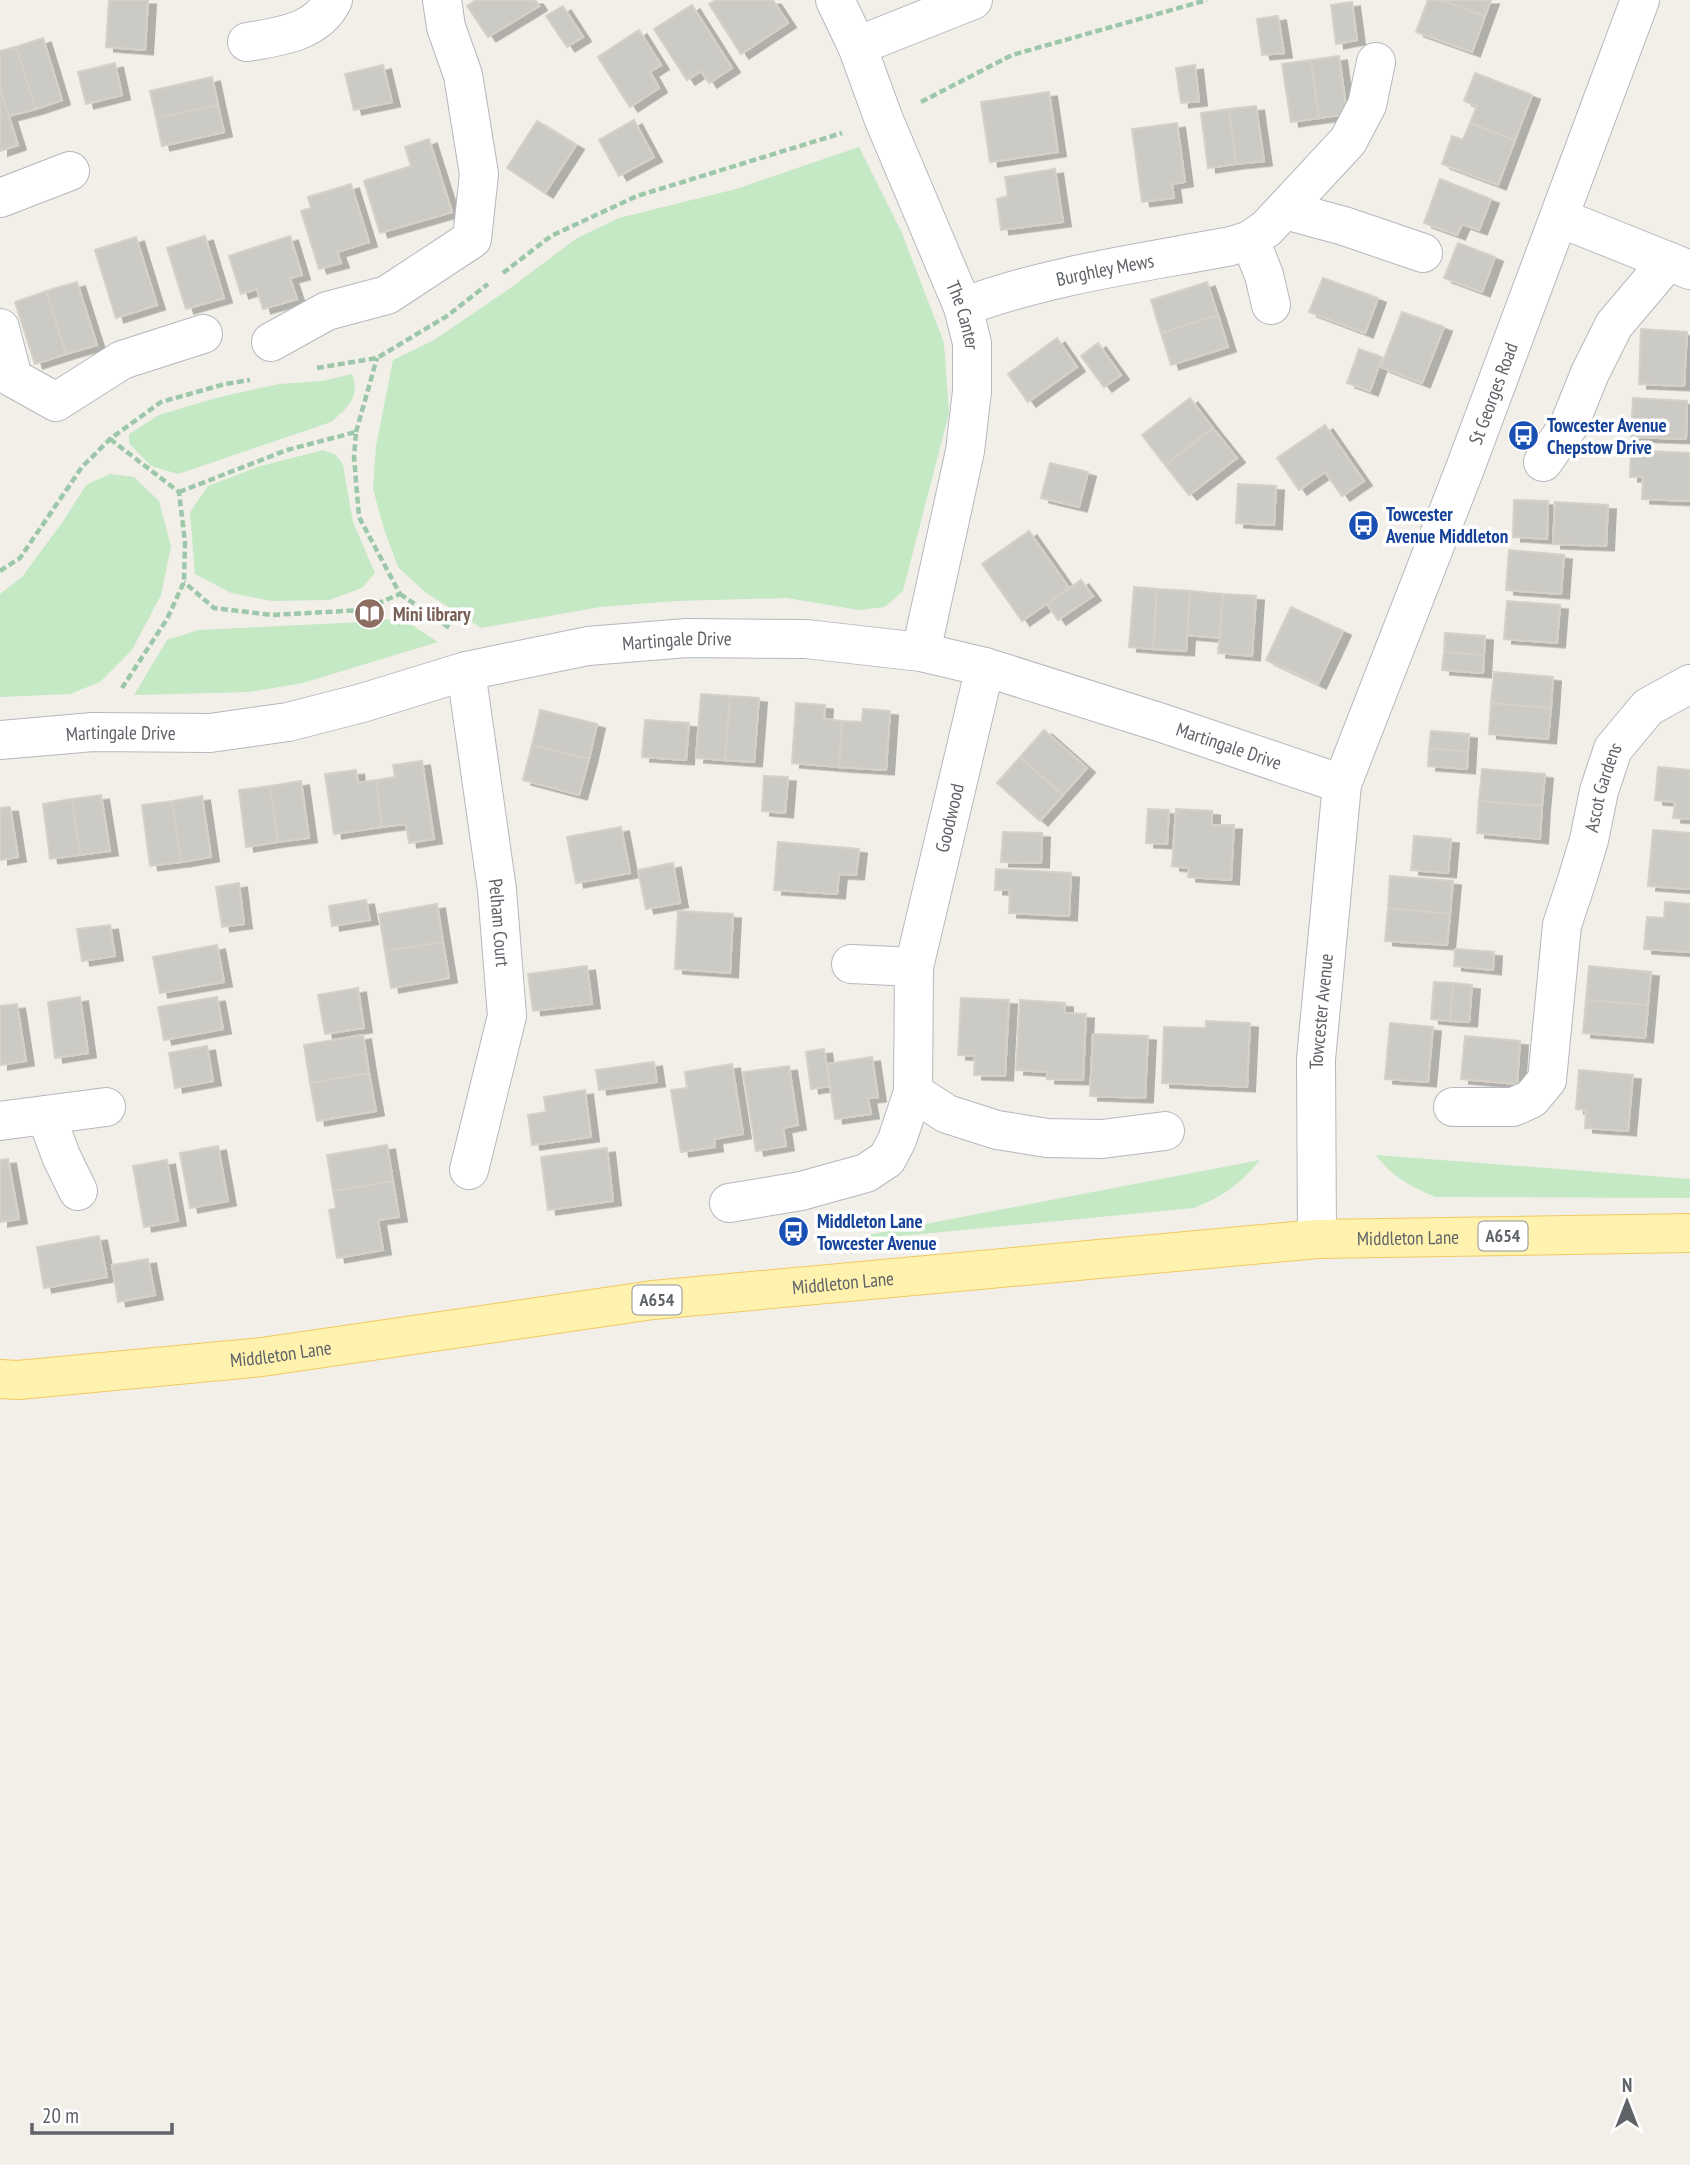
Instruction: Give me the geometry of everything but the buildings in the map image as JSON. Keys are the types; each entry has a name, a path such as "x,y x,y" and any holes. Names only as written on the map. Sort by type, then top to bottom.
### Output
{"main road":[{"name":"Middleton Lane","path":"0,1379 18,1380 262,1357 653,1300 1317,1239 1690,1233"}],"street":[{"path":"247,42 282,37 313,24 333,0"},
{"path":"271,342 327,311 387,295 472,239 479,174 463,75 446,27 442,0"},
{"name":"The Canter","path":"835,0 857,46 884,120 963,307 972,343 972,391 965,451 921,652"},
{"path":"857,46 973,0"},
{"name":"St Georges Road","path":"1342,784 1560,218 1640,0"},
{"name":"Burghley Mews","path":"963,307 1003,292 1062,278 1231,246 1250,240 1285,210 1348,141 1367,105 1376,62"},
{"path":"0,198 70,171"},
{"path":"1285,210 1344,226 1423,253"},
{"path":"1543,462 1569,425 1590,373 1614,325 1679,265 1560,218"},
{"path":"1250,240 1264,275 1271,305"},
{"path":"0,328 13,378 56,402 122,360 203,334"},
{"name":"Martingale Drive","path":"0,740 93,732 210,733 288,722 362,703 466,671 588,646 687,638 806,639 921,652 985,667 1342,784"},
{"name":"Goodwood","path":"729,1203 801,1191 866,1173 887,1158 897,1140 912,1092 914,967 985,667"},
{"name":"Pelham Court","path":"466,671 497,890 507,1016 469,1170"},
{"name":"Ascot Gardens","path":"1453,1107 1513,1107 1531,1099 1547,1080 1562,925 1589,840 1599,791 1613,749 1648,707 1690,684"},
{"name":"Towcester Avenue","path":"1317,1239 1316,1059 1342,784"},
{"path":"851,964 914,967"},
{"path":"912,1092 947,1114 997,1130 1047,1138 1102,1139 1165,1131"},
{"path":"0,1121 106,1107"},
{"path":"46,1115 78,1191"}],"path":[{"path":"316,369 377,358 447,316 551,236 637,196 884,120 1012,55 1207,0"},
{"path":"377,358 356,432 354,457 359,517 400,594 461,636 466,671"},
{"path":"0,571 20,558 82,467 110,439 160,402 225,384 251,380"},
{"path":"179,492 287,450 356,432"},
{"path":"93,732 167,619 184,582 185,542 179,492 110,439"},
{"path":"184,582 214,608 272,615 362,610 400,594"}],"green space":[{"path":"859,147 902,233 944,343 949,413 903,591 885,607 859,610 787,598 676,601 600,607 481,628 425,592 398,567 373,489 376,446 393,360 434,340 577,238 619,218 736,189"},
{"path":"352,374 354,396 331,422 178,474 151,466 129,443 129,434 159,415 216,398 279,384 322,381"},
{"path":"323,450 336,455 343,465 353,522 375,573 362,588 329,600 272,601 231,593 195,574 190,512 208,486 257,467"},
{"path":"110,474 134,477 159,501 171,546 161,595 132,650 100,682 70,694 0,697 0,594 22,577 86,485"},
{"path":"401,618 438,642 303,683 249,692 134,695 167,640 198,630"},
{"path":"1376,1155 1690,1179 1690,1198 1436,1197 1403,1181"},
{"path":"1260,1160 1230,1189 1194,1208 826,1243"}],"place":[{"name":"Towcester Avenue Chepstow Drive","path":"1524,436"},
{"name":"Towcester Avenue Middleton","path":"1363,525"},
{"name":"Mini library","path":"370,614"},
{"name":"Middleton Lane Towcester Avenue","path":"794,1232"}]}
